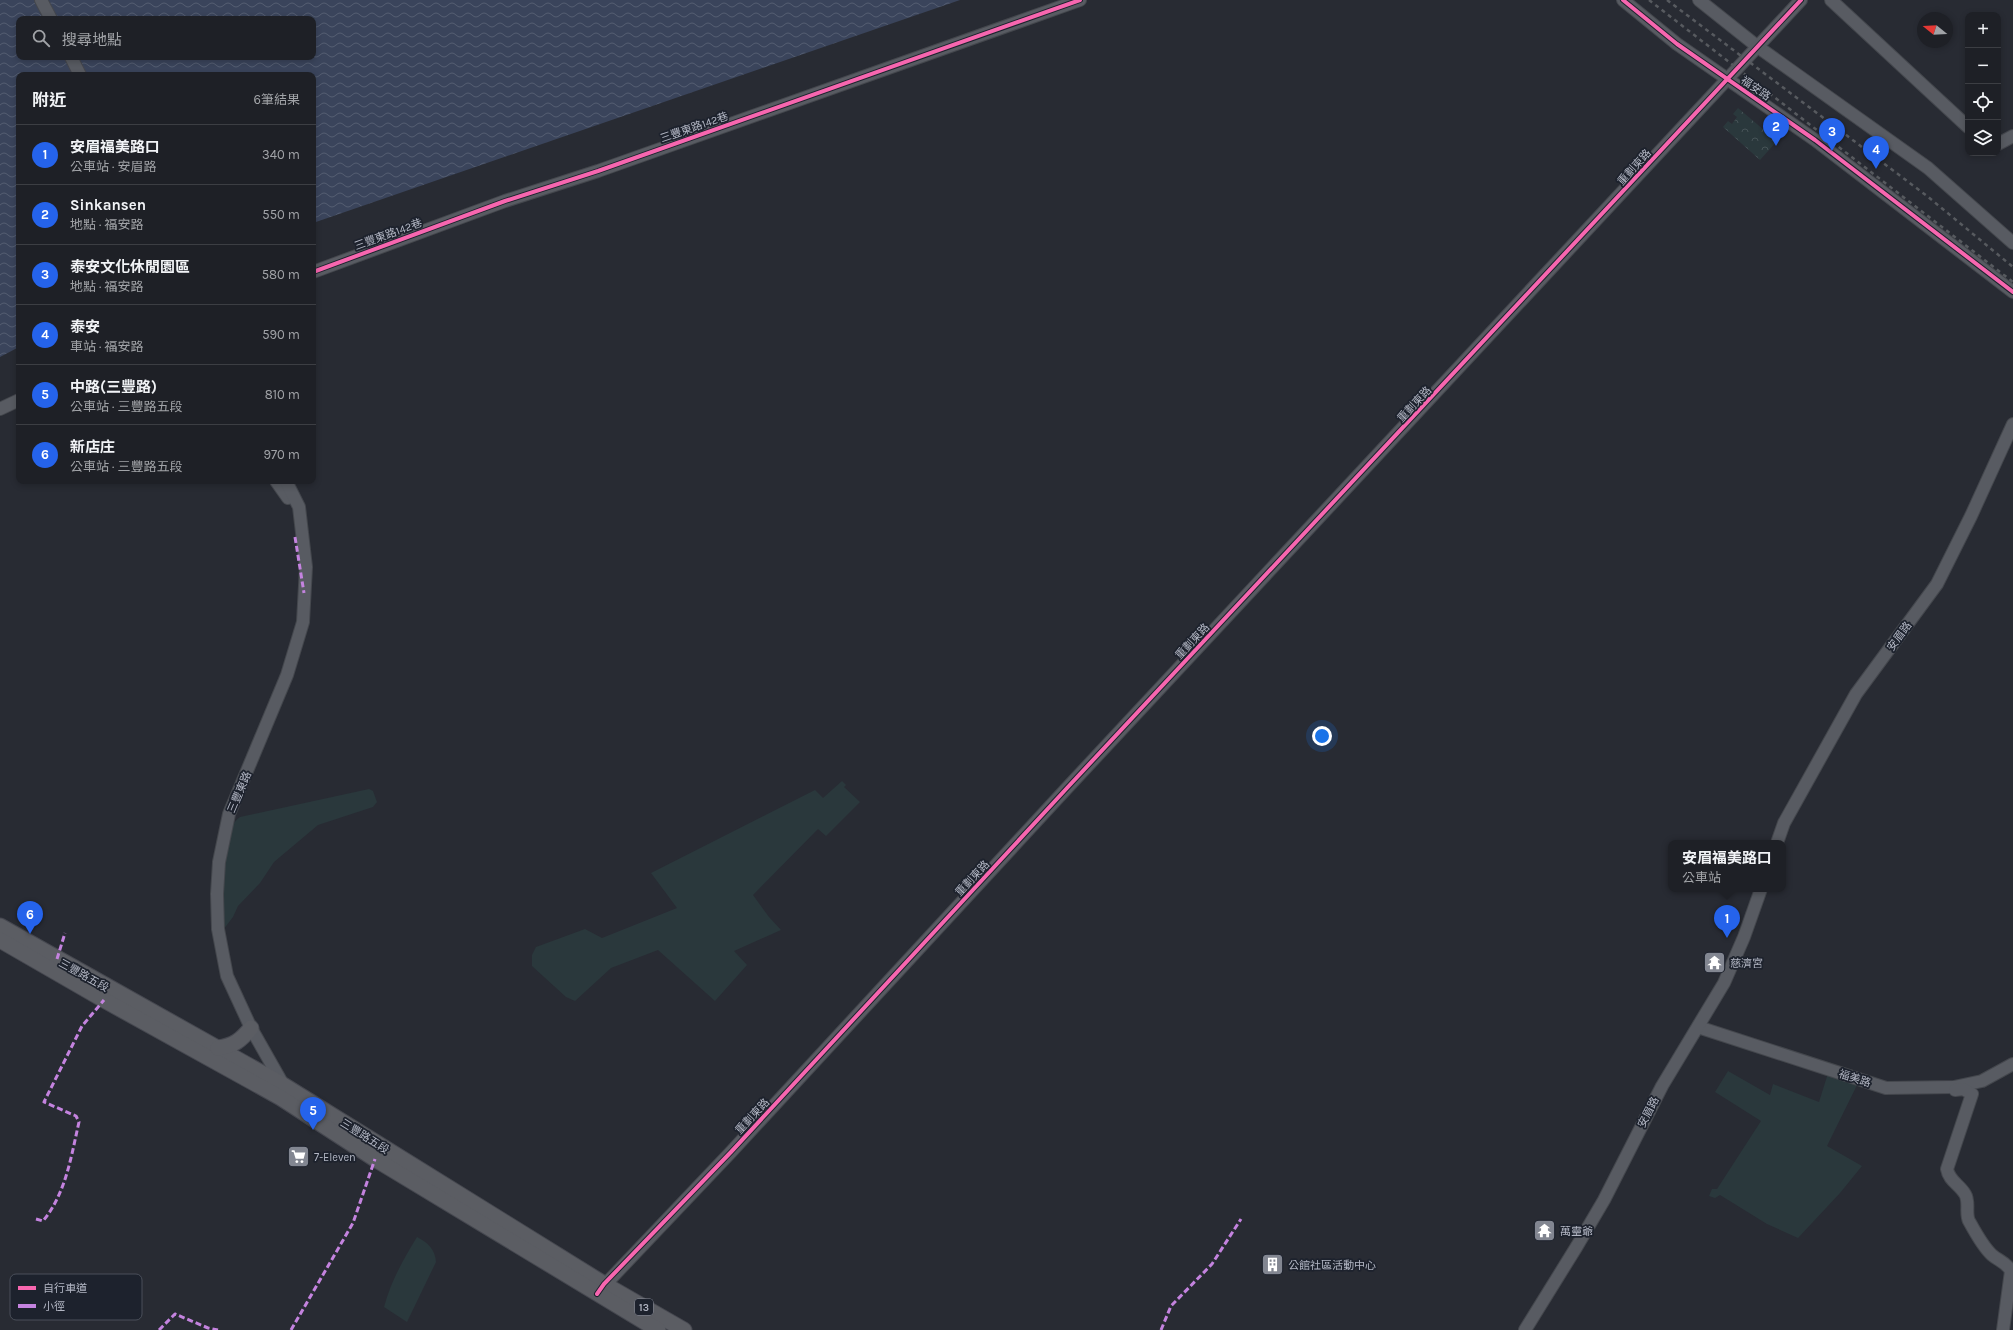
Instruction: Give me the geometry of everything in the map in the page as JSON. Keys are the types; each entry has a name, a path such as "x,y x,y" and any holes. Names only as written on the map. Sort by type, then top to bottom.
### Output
{"main road":[{"name":"三豐路五段","path":"0,926 56,959 218,1048 283,1092 375,1159 601,1289 684,1330"},
{"name":"三豐路五段","path":"0,940 104,1000 283,1092"},
{"path":"218,1048 233,1045 241,1040 251,1028"},
{"name":"三豐路五段","path":"601,1289 658,1330"}],"street":[{"path":"41,0 49,16"},
{"name":"三豐東路142巷","path":"316,271 505,201 605,168 1080,0"},
{"name":"福安路","path":"1623,0 1677,44 1815,140 2013,292"},
{"path":"1699,0 1758,47 1928,168 2013,244"},
{"name":"重劃東路","path":"601,1289 731,1152 1067,788 1801,0"},
{"path":"1831,0 1965,124"},
{"path":"72,60 78,72"},
{"path":"2001,142 2013,136"},
{"path":"0,409 16,401"},
{"name":"安眉路","path":"1778,840 1784,823 1856,694 1937,584 1971,516 2013,424"},
{"path":"278,484 283,494 299,507"},
{"name":"三豐東路","path":"283,1092 227,976 218,929 217,894 219,862 229,814 287,676 303,622 306,566 299,507 288,484"},
{"name":"安眉路","path":"1525,1330 1550,1292 1604,1200 1662,1086 1698,1027 1726,976 1744,937 1760,892"},
{"name":"福美路","path":"1698,1027 1886,1088 1950,1088 1982,1081 2013,1064"},
{"path":"1950,1088 1952,1090 1963,1089 1972,1094 1947,1169 1948,1177 1966,1194 1968,1206 1967,1215 1969,1221 1988,1251 2006,1264 2011,1271 2003,1330"}],"green space":[{"path":"1738,108 1777,141 1760,160 1723,127 1728,121 1732,124 1737,117 1733,114"},
{"path":"842,781 846,785 844,787 860,802 826,836 818,829 753,895 769,917 781,930 734,951 747,965 715,1001 658,950 611,968 575,1001 566,997 532,966 532,955 536,947 585,929 602,938 677,908 651,873 815,790 823,798"},
{"path":"369,789 373,791 377,802 373,807 318,825 274,862 260,883 238,906 233,917 223,930 222,887 225,852 228,837 233,825 240,817"},
{"path":"1829,1070 1859,1081 1827,1146 1862,1166 1840,1193 1798,1238 1767,1224 1720,1195 1715,1198 1709,1196 1712,1189 1717,1189 1761,1121 1715,1092 1728,1071 1770,1095 1773,1084 1819,1102"},
{"path":"417,1237 430,1247 434,1253 436,1262 407,1322 384,1307 390,1288 398,1271"}],"water":[{"path":"0,0 960,0 316,222 316,72 16,72 16,349 0,357"}],"railway":[{"path":"1649,0 2013,282"},
{"path":"1667,0 1927,196 2013,267"}],"marked path":[{"path":"295,537 304,593"},
{"path":"57,959 65,933"},
{"path":"36,1219 43,1221 57,1199 67,1174 79,1122 76,1116 44,1102 82,1026 104,1000"},
{"path":"291,1330 353,1223 375,1159"},
{"path":"1161,1330 1171,1306 1212,1264 1241,1219"},
{"path":"159,1330 175,1314 208,1328 218,1330"}],"cycle path":[{"path":"316,271 505,201 598,171 1080,0"},
{"path":"1623,0 1677,44 1815,140 2013,292"},
{"path":"597,1294 604,1284 731,1152 1067,788 1801,0"}],"place":[{"name":"Sinkansen","path":"1776,146"},
{"name":"泰安文化休閒園區","path":"1832,151"},
{"name":"泰安","path":"1876,169"},
{"name":"新店庄","path":"30,934"},
{"name":"安眉福美路口","path":"1727,938"},
{"name":"慈濟宮","path":"1715,963"},
{"name":"中路(三豐路)","path":"313,1130"},
{"name":"7-Eleven","path":"298,1157"},
{"name":"萬𤫊爺","path":"1544,1231"},
{"name":"公館社區活動中心","path":"1273,1265"}]}
